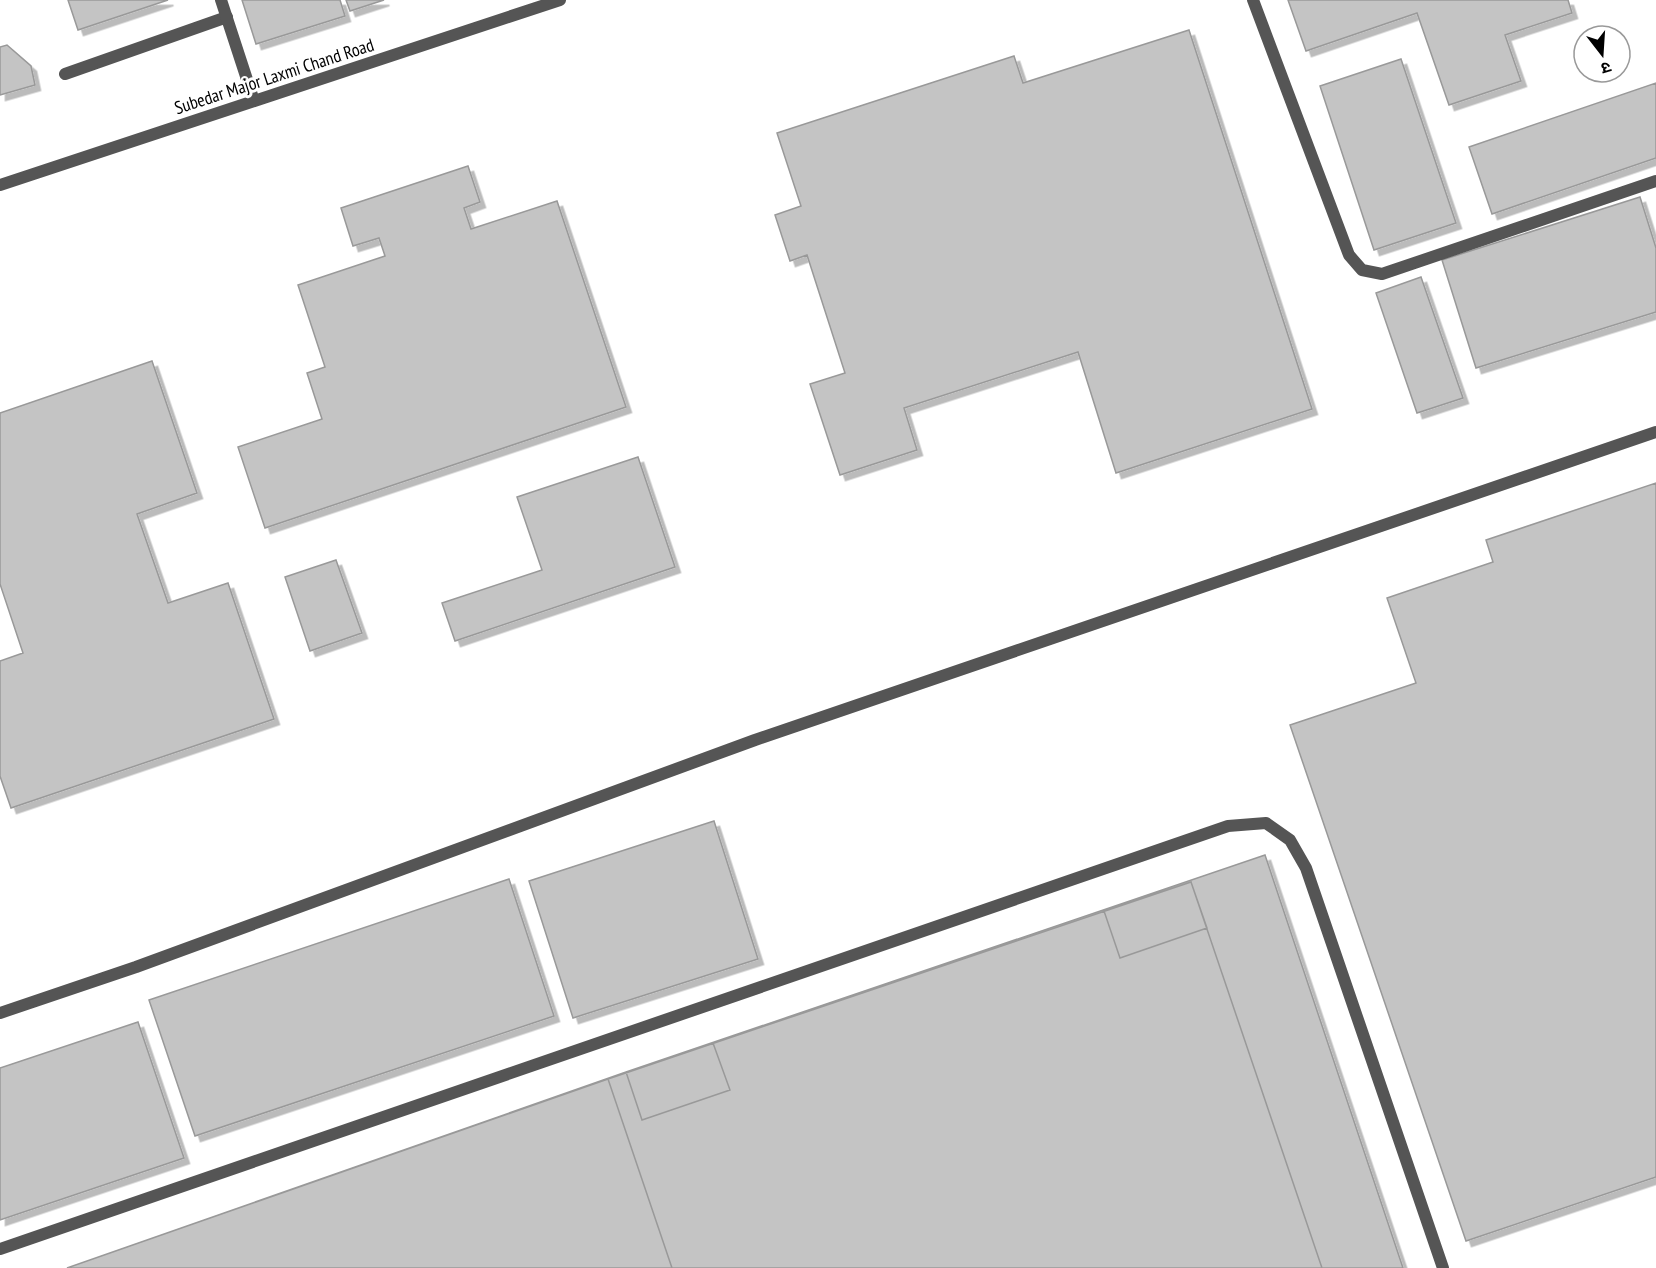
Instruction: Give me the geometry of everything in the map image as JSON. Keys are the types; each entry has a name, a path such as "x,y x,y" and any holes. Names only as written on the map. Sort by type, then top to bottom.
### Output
{"street":[{"path":"221,0 254,102"},
{"name":"Subedar Major Laxmi Chand Road","path":"0,185 560,0"},
{"path":"1253,0 1349,255 1362,270 1382,274 1656,181"},
{"path":"65,74 226,17"},
{"path":"0,1013 148,963 755,740 1656,432"},
{"path":"0,1249 1216,829 1266,823 1290,840 1306,868 1443,1268"}],"building":[{"path":"68,0 168,0 78,30"},
{"path":"242,0 340,0 345,16 256,44"},
{"path":"346,0 384,0 350,11"},
{"path":"1288,0 1568,0 1572,13 1505,35 1521,81 1449,105 1417,13 1306,51"},
{"path":"1189,30 1312,409 1116,473 1078,352 904,408 917,450 840,475 810,384 845,373 807,255 790,261 775,215 801,206 777,133 1014,56 1023,83"},
{"path":"7,45 31,66 35,85 0,95 0,47"},
{"path":"1401,59 1456,223 1374,250 1320,86"},
{"path":"1656,83 1656,158 1492,214 1469,147"},
{"path":"468,166 480,202 464,208 471,229 557,201 626,407 265,528 238,447 322,419 307,373 325,367 298,285 385,256 379,238 353,246 341,208"},
{"path":"1640,197 1656,248 1656,312 1476,368 1442,260"},
{"path":"1421,277 1463,398 1417,413 1376,293"},
{"path":"152,361 197,493 137,514 168,603 228,583 274,719 11,808 0,776 0,661 23,653 0,584 0,413"},
{"path":"638,457 675,567 455,641 442,603 542,570 517,497"},
{"path":"1656,483 1656,1177 1466,1241 1290,725 1416,683 1387,598 1493,562 1486,540"},
{"path":"336,560 362,633 310,651 285,577"},
{"path":"714,821 758,959 573,1018 529,881"},
{"path":"1265,855 1403,1268 67,1268 626,1072"},
{"path":"509,879 554,1016 195,1136 149,1000"},
{"path":"1191,882 1322,1268 672,1268 608,1079"},
{"path":"1191,882 1207,928 1120,958 1104,911"},
{"path":"138,1022 184,1158 0,1220 0,1068"},
{"path":"713,1043 730,1090 642,1120 626,1072"},
{"path":"608,1079 672,1268 67,1268"}]}
